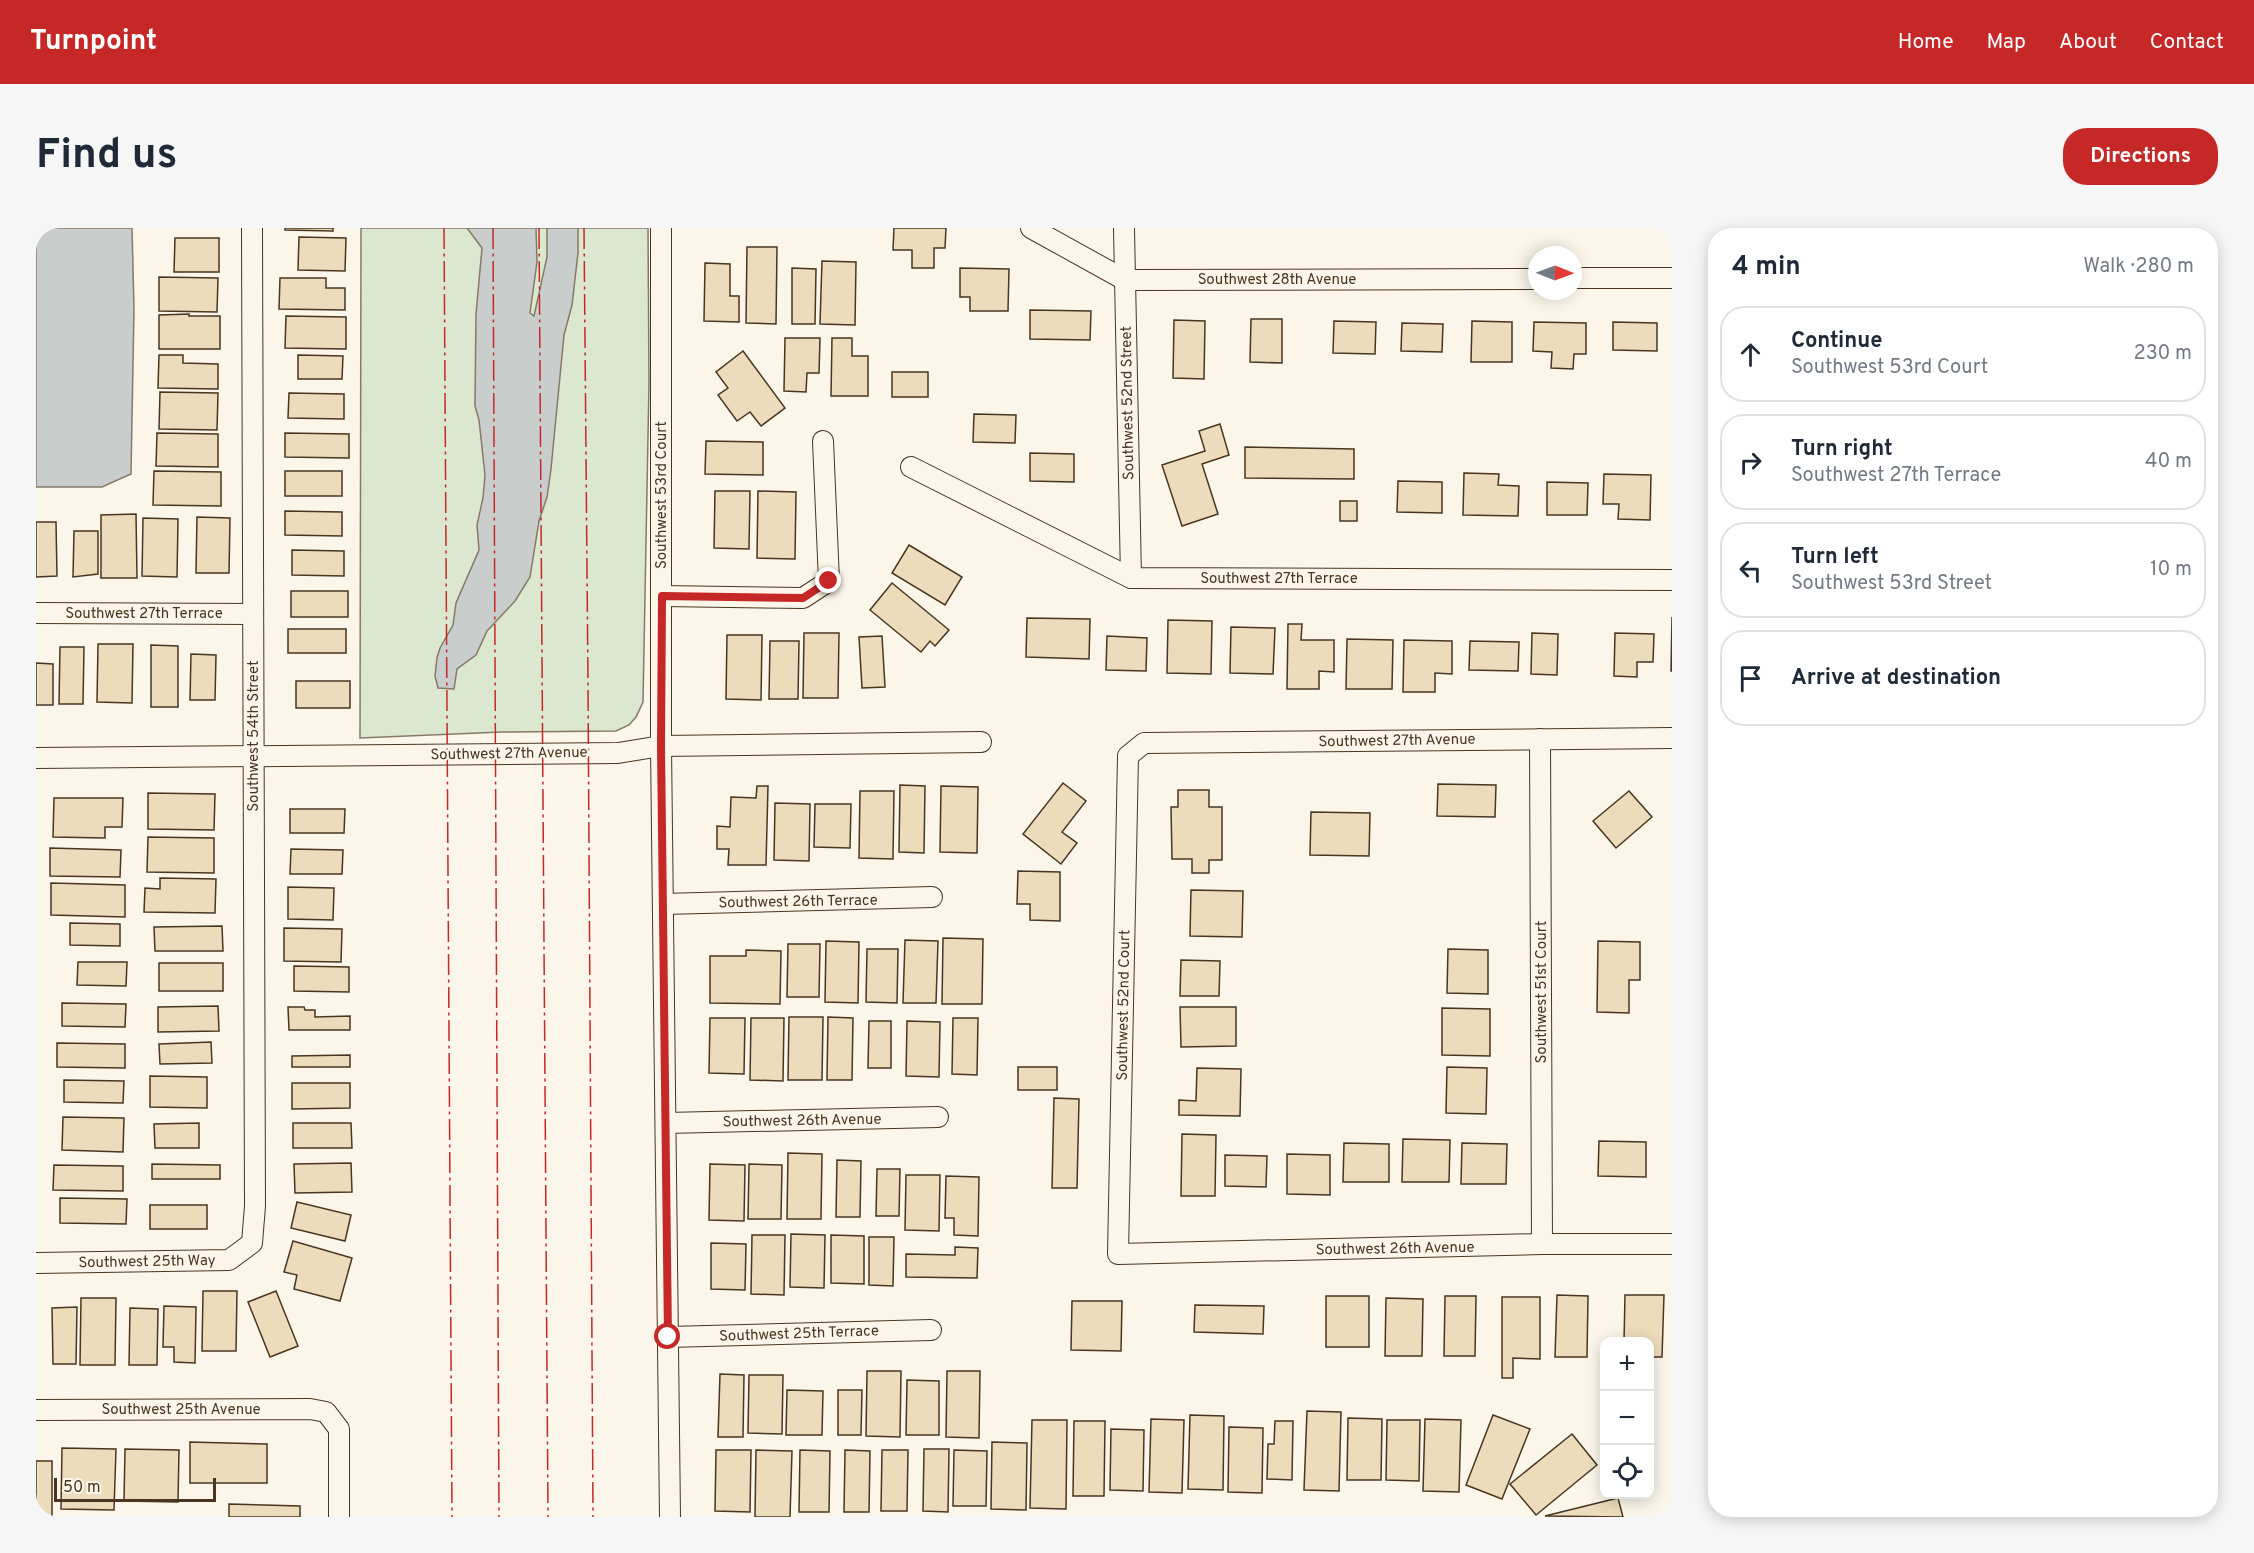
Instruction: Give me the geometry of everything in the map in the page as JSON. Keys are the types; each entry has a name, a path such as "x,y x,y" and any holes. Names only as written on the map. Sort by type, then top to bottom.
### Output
{"street":[{"name":"Southwest 54th Street","path":"252,228 255,1206 252,1243"},
{"name":"Southwest 53rd Court","path":"661,228 661,746 670,1517"},
{"name":"Southwest 28th Avenue","path":"1031,228 1125,280 1528,279"},
{"name":"Southwest 52nd Street","path":"1124,228 1131,578"},
{"path":"1582,278 1672,278"},
{"path":"662,596 803,598 829,581 823,441"},
{"name":"Southwest 27th Terrace","path":"911,467 1131,578 1672,580"},
{"name":"Southwest 27th Terrace","path":"36,613 253,614"},
{"name":"Southwest 27th Avenue","path":"1128,756 1144,743 1672,738"},
{"name":"Southwest 51st Court","path":"1540,739 1542,1244"},
{"name":"Southwest 27th Avenue","path":"36,758 618,753 661,746 981,742"},
{"name":"Southwest 52nd Court","path":"1118,1254 1128,756"},
{"name":"Southwest 26th Terrace","path":"663,904 932,897"},
{"name":"Southwest 26th Avenue","path":"666,1124 938,1117"},
{"name":"Southwest 25th Way","path":"36,1263 229,1260 252,1243"},
{"name":"Southwest 26th Avenue","path":"1118,1254 1542,1244 1672,1244"},
{"name":"Southwest 25th Terrace","path":"668,1337 931,1330"},
{"name":"Southwest 25th Avenue","path":"36,1410 310,1409 326,1412 339,1429 339,1517"}],"green space":[{"path":"361,228 648,228 649,383 643,702 636,717 629,725 616,731 502,732 360,738"}],"shaded area":[{"path":"36,228 132,228 134,308 131,474 102,487 36,487"},
{"path":"467,228 536,228 537,262 530,313 534,316 547,257 547,228 578,228 578,253 572,305 564,335 547,497 539,521 530,577 515,601 487,631 476,655 457,669 454,689 438,688 435,676 437,658 453,625 456,603 479,550 477,525 485,475 479,420 475,406 476,314 482,248"}],"building":[{"path":"285,228 333,228 333,231 285,230"},
{"path":"894,228 946,228 945,248 934,248 934,268 912,268 912,250 893,250"},
{"path":"299,237 346,238 345,271 298,270"},
{"path":"175,238 219,238 219,272 174,272"},
{"path":"747,247 777,247 776,324 746,323"},
{"path":"822,261 856,262 855,325 820,324"},
{"path":"705,263 730,264 730,296 739,296 739,322 704,321"},
{"path":"792,268 816,269 815,324 792,324"},
{"path":"960,268 1009,269 1008,311 970,311 970,297 960,297"},
{"path":"159,277 218,278 217,312 159,311"},
{"path":"280,278 326,278 326,288 345,288 345,310 279,309"},
{"path":"1030,310 1091,311 1090,340 1030,339"},
{"path":"189,314 189,316 220,316 220,349 159,349 159,315"},
{"path":"286,316 346,317 346,349 285,348"},
{"path":"1251,319 1282,319 1282,363 1250,362"},
{"path":"1174,320 1205,321 1204,379 1173,378"},
{"path":"1334,321 1376,322 1375,354 1333,353"},
{"path":"1472,321 1512,322 1512,362 1471,362"},
{"path":"1534,322 1586,323 1586,354 1574,354 1573,369 1551,368 1552,352 1533,351"},
{"path":"1613,322 1657,323 1657,351 1613,350"},
{"path":"1402,323 1443,324 1442,352 1401,351"},
{"path":"785,338 820,338 819,373 807,373 806,392 784,391"},
{"path":"832,338 852,338 852,356 868,356 868,396 831,396"},
{"path":"743,351 785,408 761,426 750,412 737,421 718,395 728,388 716,372"},
{"path":"159,355 183,355 183,363 218,364 218,389 158,388"},
{"path":"298,355 343,356 342,379 298,379"},
{"path":"892,372 928,372 928,397 892,397"},
{"path":"160,392 218,393 217,430 159,429"},
{"path":"289,393 344,394 344,419 288,418"},
{"path":"974,414 1016,415 1015,443 973,442"},
{"path":"1220,424 1229,455 1202,464 1218,514 1182,526 1162,465 1205,451 1199,431"},
{"path":"157,433 218,434 218,467 156,466"},
{"path":"285,433 349,434 349,458 285,457"},
{"path":"706,441 763,442 763,475 705,474"},
{"path":"1245,447 1354,449 1354,479 1245,478"},
{"path":"1030,453 1074,454 1074,482 1030,481"},
{"path":"154,471 221,472 221,506 153,505"},
{"path":"285,471 342,471 342,496 285,496"},
{"path":"1464,473 1499,474 1498,485 1519,486 1518,516 1463,515"},
{"path":"1604,474 1651,475 1650,520 1618,519 1619,504 1603,504"},
{"path":"1398,481 1442,482 1442,513 1397,512"},
{"path":"1547,482 1588,483 1587,515 1547,515"},
{"path":"715,491 750,491 749,549 714,548"},
{"path":"758,491 796,492 795,559 757,558"},
{"path":"1340,501 1357,501 1357,521 1340,521"},
{"path":"285,511 342,512 342,536 285,535"},
{"path":"136,514 137,578 101,578 101,515"},
{"path":"197,517 230,518 229,573 196,573"},
{"path":"143,518 178,519 177,577 142,576"},
{"path":"36,522 56,522 57,576 36,577"},
{"path":"74,531 98,531 98,574 73,577"},
{"path":"909,545 962,577 945,605 892,573"},
{"path":"292,550 344,551 344,576 292,575"},
{"path":"892,583 949,630 935,646 930,641 921,652 870,610"},
{"path":"291,591 348,591 348,617 291,617"},
{"path":"1672,617 1672,671 1671,671"},
{"path":"1027,618 1090,619 1089,659 1026,657"},
{"path":"1168,620 1212,621 1211,674 1167,673"},
{"path":"1288,624 1302,624 1301,640 1334,640 1334,672 1319,671 1319,689 1287,689"},
{"path":"1231,627 1275,628 1273,674 1230,673"},
{"path":"288,629 346,629 346,653 288,653"},
{"path":"804,633 839,633 838,698 803,698"},
{"path":"1532,633 1558,634 1557,675 1531,674"},
{"path":"1615,633 1654,634 1653,662 1637,662 1637,677 1614,676"},
{"path":"727,635 762,635 761,700 726,699"},
{"path":"882,636 885,687 862,688 859,637"},
{"path":"1107,636 1147,638 1146,671 1106,670"},
{"path":"1347,639 1393,640 1392,689 1346,689"},
{"path":"1404,640 1452,641 1452,674 1435,673 1435,692 1403,692"},
{"path":"770,641 799,641 798,699 769,699"},
{"path":"1470,641 1519,642 1518,671 1469,670"},
{"path":"98,644 133,644 132,703 97,702"},
{"path":"151,645 178,646 178,707 151,707"},
{"path":"60,647 84,647 83,704 59,704"},
{"path":"191,654 216,655 215,700 190,700"},
{"path":"36,663 53,664 53,705 36,705"},
{"path":"296,681 350,681 350,708 296,708"},
{"path":"1063,783 1086,801 1062,832 1077,843 1061,864 1023,834"},
{"path":"1438,784 1496,785 1495,817 1437,816"},
{"path":"900,785 925,786 924,853 899,852"},
{"path":"757,786 768,786 766,865 728,865 729,849 717,849 717,826 730,827 731,797 756,798"},
{"path":"941,786 978,787 977,853 940,852"},
{"path":"1178,790 1209,790 1209,807 1222,807 1222,860 1209,860 1209,873 1192,873 1192,859 1172,859 1171,807 1178,807"},
{"path":"860,791 894,791 893,859 859,858"},
{"path":"1629,791 1652,817 1616,848 1593,821"},
{"path":"148,793 215,794 214,830 148,829"},
{"path":"54,798 123,798 122,827 105,827 105,838 53,837"},
{"path":"775,803 810,804 809,861 774,860"},
{"path":"815,804 851,804 850,848 814,847"},
{"path":"290,809 345,809 344,833 290,833"},
{"path":"1311,812 1370,813 1369,856 1310,855"},
{"path":"148,837 214,838 214,873 147,872"},
{"path":"50,848 121,850 120,877 50,876"},
{"path":"291,849 343,850 342,874 290,874"},
{"path":"1018,871 1060,872 1060,921 1030,920 1030,904 1017,904"},
{"path":"160,878 216,879 215,913 144,912 145,888 160,889"},
{"path":"51,883 125,885 125,917 51,915"},
{"path":"288,887 334,888 333,920 288,919"},
{"path":"1191,890 1243,891 1242,937 1190,936"},
{"path":"70,923 120,924 120,946 70,945"},
{"path":"222,926 223,951 155,951 154,927"},
{"path":"284,928 342,929 341,962 284,961"},
{"path":"943,938 983,939 982,1004 942,1004"},
{"path":"905,940 938,941 936,1003 903,1003"},
{"path":"826,941 859,942 858,1003 825,1002"},
{"path":"1598,941 1640,942 1640,980 1629,980 1629,1013 1597,1012"},
{"path":"788,944 820,944 819,997 787,997"},
{"path":"867,949 898,949 897,1003 866,1002"},
{"path":"1448,949 1488,950 1488,994 1447,993"},
{"path":"746,950 781,951 780,1004 710,1003 710,956 746,956"},
{"path":"1181,960 1220,961 1219,996 1180,996"},
{"path":"78,962 127,962 126,986 77,985"},
{"path":"159,963 223,963 223,991 159,991"},
{"path":"294,966 349,967 349,992 294,991"},
{"path":"62,1003 126,1004 125,1027 62,1026"},
{"path":"218,1006 219,1031 158,1032 158,1007"},
{"path":"288,1007 315,1010 315,1017 350,1016 350,1030 289,1030"},
{"path":"1180,1007 1236,1007 1236,1046 1181,1047"},
{"path":"1442,1008 1490,1009 1490,1056 1442,1055"},
{"path":"789,1017 823,1017 822,1080 788,1080"},
{"path":"828,1017 853,1018 852,1080 827,1080"},
{"path":"710,1018 745,1018 744,1074 709,1073"},
{"path":"751,1018 784,1018 783,1081 750,1080"},
{"path":"953,1018 978,1018 977,1075 952,1074"},
{"path":"869,1021 891,1021 891,1068 868,1068"},
{"path":"907,1021 940,1022 939,1077 906,1076"},
{"path":"211,1042 212,1063 160,1064 159,1044"},
{"path":"57,1043 125,1044 125,1068 57,1067"},
{"path":"350,1055 350,1067 292,1067 292,1056"},
{"path":"1018,1067 1057,1067 1057,1090 1018,1090"},
{"path":"1447,1067 1487,1068 1486,1114 1446,1113"},
{"path":"1197,1068 1241,1069 1240,1116 1179,1115 1179,1100 1196,1101"},
{"path":"150,1076 207,1077 207,1108 150,1107"},
{"path":"64,1080 124,1081 123,1103 64,1102"},
{"path":"292,1083 350,1083 350,1108 292,1109"},
{"path":"1054,1098 1079,1099 1077,1188 1052,1188"},
{"path":"63,1117 124,1118 123,1152 62,1150"},
{"path":"199,1123 199,1148 155,1148 154,1124"},
{"path":"293,1123 351,1123 352,1148 293,1148"},
{"path":"1182,1134 1216,1135 1215,1196 1181,1196"},
{"path":"1403,1139 1450,1140 1449,1182 1402,1182"},
{"path":"1599,1141 1646,1142 1646,1177 1598,1176"},
{"path":"1344,1143 1389,1144 1389,1182 1343,1182"},
{"path":"1462,1143 1507,1144 1506,1184 1461,1184"},
{"path":"788,1153 822,1154 821,1219 787,1219"},
{"path":"1287,1154 1330,1155 1330,1195 1287,1194"},
{"path":"1225,1155 1267,1156 1266,1187 1225,1186"},
{"path":"837,1160 861,1161 860,1217 836,1217"},
{"path":"351,1163 352,1192 295,1193 294,1164"},
{"path":"152,1164 220,1165 220,1179 152,1179"},
{"path":"710,1164 745,1165 744,1221 709,1220"},
{"path":"749,1164 782,1165 781,1219 748,1219"},
{"path":"54,1165 123,1166 123,1191 53,1190"},
{"path":"877,1169 900,1169 899,1216 876,1216"},
{"path":"906,1175 940,1175 939,1231 905,1230"},
{"path":"946,1176 979,1177 978,1236 954,1235 954,1218 945,1218"},
{"path":"60,1198 127,1199 126,1224 60,1223"},
{"path":"297,1202 351,1215 345,1241 291,1228"},
{"path":"150,1205 207,1205 207,1229 150,1229"},
{"path":"791,1234 825,1235 824,1288 790,1287"},
{"path":"752,1235 785,1235 784,1295 751,1294"},
{"path":"831,1235 864,1236 864,1284 831,1283"},
{"path":"869,1237 894,1237 893,1286 869,1285"},
{"path":"293,1241 352,1258 340,1301 294,1289 297,1275 284,1272"},
{"path":"711,1243 746,1244 745,1290 711,1289"},
{"path":"955,1247 978,1248 977,1278 906,1277 906,1254 955,1255"},
{"path":"203,1291 237,1291 236,1351 202,1351"},
{"path":"276,1291 298,1346 270,1357 248,1302"},
{"path":"1557,1295 1588,1296 1587,1357 1555,1357"},
{"path":"1625,1295 1664,1295 1662,1357 1654,1357 1654,1337 1624,1337"},
{"path":"1326,1296 1369,1296 1369,1347 1326,1347"},
{"path":"1445,1296 1476,1296 1475,1356 1444,1356"},
{"path":"1502,1297 1540,1297 1540,1359 1513,1358 1513,1378 1502,1378"},
{"path":"81,1298 116,1298 115,1365 80,1365"},
{"path":"1386,1298 1423,1299 1422,1356 1385,1356"},
{"path":"1072,1301 1122,1301 1121,1351 1071,1350"},
{"path":"1195,1305 1264,1306 1263,1334 1194,1332"},
{"path":"164,1306 196,1307 195,1363 174,1362 174,1347 163,1347"},
{"path":"77,1307 76,1364 53,1364 52,1308"},
{"path":"130,1308 158,1309 157,1365 129,1365"},
{"path":"867,1371 901,1371 900,1437 866,1436"},
{"path":"947,1371 980,1371 979,1438 946,1437"},
{"path":"720,1374 744,1375 743,1437 718,1437"},
{"path":"749,1375 783,1375 782,1434 748,1433"},
{"path":"907,1380 939,1381 939,1435 906,1435"},
{"path":"787,1390 823,1391 822,1435 786,1435"},
{"path":"838,1390 862,1390 861,1435 838,1435"},
{"path":"1307,1411 1341,1412 1339,1491 1304,1490"},
{"path":"1190,1415 1224,1416 1223,1490 1188,1489"},
{"path":"1493,1415 1530,1429 1502,1499 1466,1485"},
{"path":"1348,1418 1382,1419 1381,1480 1347,1480"},
{"path":"1151,1419 1184,1420 1182,1493 1149,1492"},
{"path":"1425,1419 1461,1420 1459,1492 1423,1491"},
{"path":"1032,1420 1067,1420 1066,1509 1030,1508"},
{"path":"1387,1420 1420,1420 1419,1481 1386,1480"},
{"path":"1074,1421 1105,1421 1104,1496 1073,1496"},
{"path":"1275,1421 1293,1421 1292,1480 1267,1479 1268,1444 1274,1444"},
{"path":"1229,1427 1263,1428 1262,1493 1228,1492"},
{"path":"1111,1429 1144,1430 1143,1491 1110,1490"},
{"path":"1572,1434 1597,1465 1536,1515 1510,1484"},
{"path":"190,1442 267,1444 267,1483 190,1483"},
{"path":"992,1442 1027,1443 1026,1510 991,1509"},
{"path":"62,1448 116,1449 114,1510 61,1509"},
{"path":"125,1449 179,1450 178,1502 124,1501"},
{"path":"924,1449 949,1449 948,1512 923,1511"},
{"path":"716,1450 751,1450 750,1512 715,1511"},
{"path":"756,1450 792,1451 790,1517 755,1517"},
{"path":"800,1450 830,1451 829,1512 799,1512"},
{"path":"845,1450 870,1451 869,1512 844,1512"},
{"path":"882,1450 908,1450 907,1511 881,1511"},
{"path":"954,1450 987,1451 986,1506 953,1506"},
{"path":"36,1461 52,1461 52,1517 36,1517"},
{"path":"1618,1499 1623,1517 1545,1516"},
{"path":"229,1504 300,1506 300,1517 229,1517"}],"power":[{"path":"444,228 452,1517"},
{"path":"493,228 499,1517"},
{"path":"539,228 548,1517"},
{"path":"584,228 593,1517"}],"route":[{"path":"668,1337 661,746 662,596 803,598 829,581"}]}
